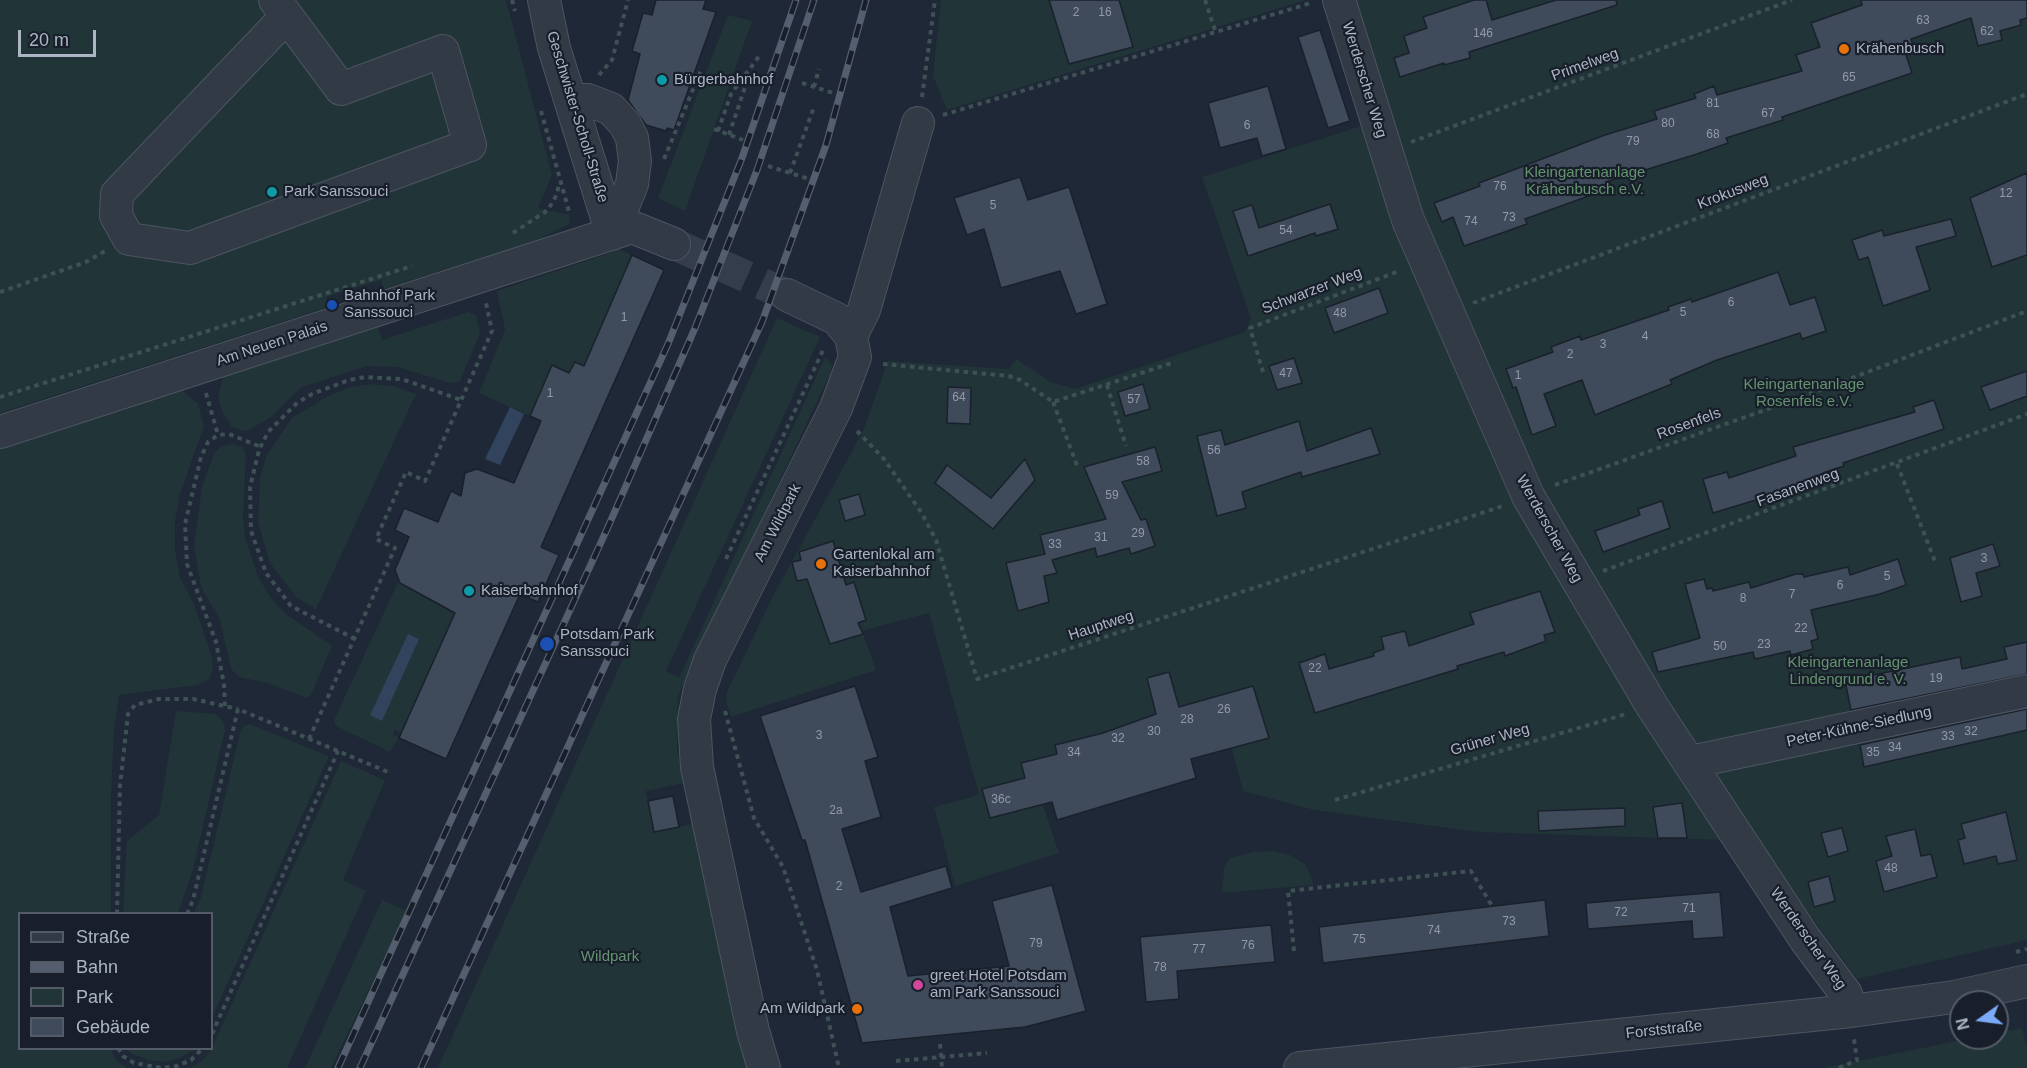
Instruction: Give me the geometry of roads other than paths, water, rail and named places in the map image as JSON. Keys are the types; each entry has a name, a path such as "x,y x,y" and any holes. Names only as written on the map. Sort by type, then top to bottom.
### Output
{"street":[{"name":"Geschwister-Scholl-Straße","path":"544,0 554,48 612,234"},
{"name":"Werderscher Weg","path":"1339,0 1408,220 1528,496 1652,706 1805,939 1846,994 1851,1011"},
{"path":"281,9 341,89 443,51 470,145 190,248 129,239 116,216 117,194 281,9"},
{"path":"571,98 588,99 611,109 625,124 632,138 635,161 632,184 612,234"},
{"path":"838,341 864,310 918,123"},
{"path":"612,234 632,227 674,244"},
{"name":"Am Neuen Palais","path":"0,432 612,234"},
{"path":"787,295 837,320 838,341"},
{"name":"Am Wildpark","path":"764,1068 753,1031 697,767 694,719 700,689 710,660 836,408 855,357 838,341"},
{"name":"Peter-Kühne-Siedlung","path":"1690,762 2027,691"},
{"name":"Forststraße","path":"1300,1068 1851,1011 1954,997 2027,981"}],"water":[{"path":"510,407 524,414 500,465 485,459"},
{"path":"408,634 419,639 382,721 370,715"}],"tunnel":[{"path":"674,244 787,295"}],"railway":[{"path":"338,1068 668,344 742,158 796,0"},
{"path":"360,1068 608,527 695,328 757,170 814,0"},
{"path":"421,1068 762,322 826,145 866,0"}],"place":[{"name":"Krähenbusch","path":"1844,49"},
{"name":"Bürgerbahnhof","path":"662,80"},
{"name":"Park Sanssouci","path":"272,192"},
{"name":"Bahnhof Park Sanssouci","path":"332,305"},
{"name":"Gartenlokal am Kaiserbahnhof","path":"821,564"},
{"name":"Kaiserbahnhof","path":"469,591"},
{"name":"Potsdam Park Sanssouci","path":"547,644"},
{"name":"greet Hotel Potsdam am Park Sanssouci","path":"918,985"},
{"name":"Am Wildpark","path":"857,1009"}],"park label":[{"name":"Kleingartenanlage Krähenbusch e.V.","path":"1585,182"},
{"name":"Kleingartenanlage Rosenfels e.V.","path":"1804,394"},
{"name":"Kleingartenanlage Lindengrund e. V.","path":"1848,672"},
{"name":"Wildpark","path":"610,957"}]}
